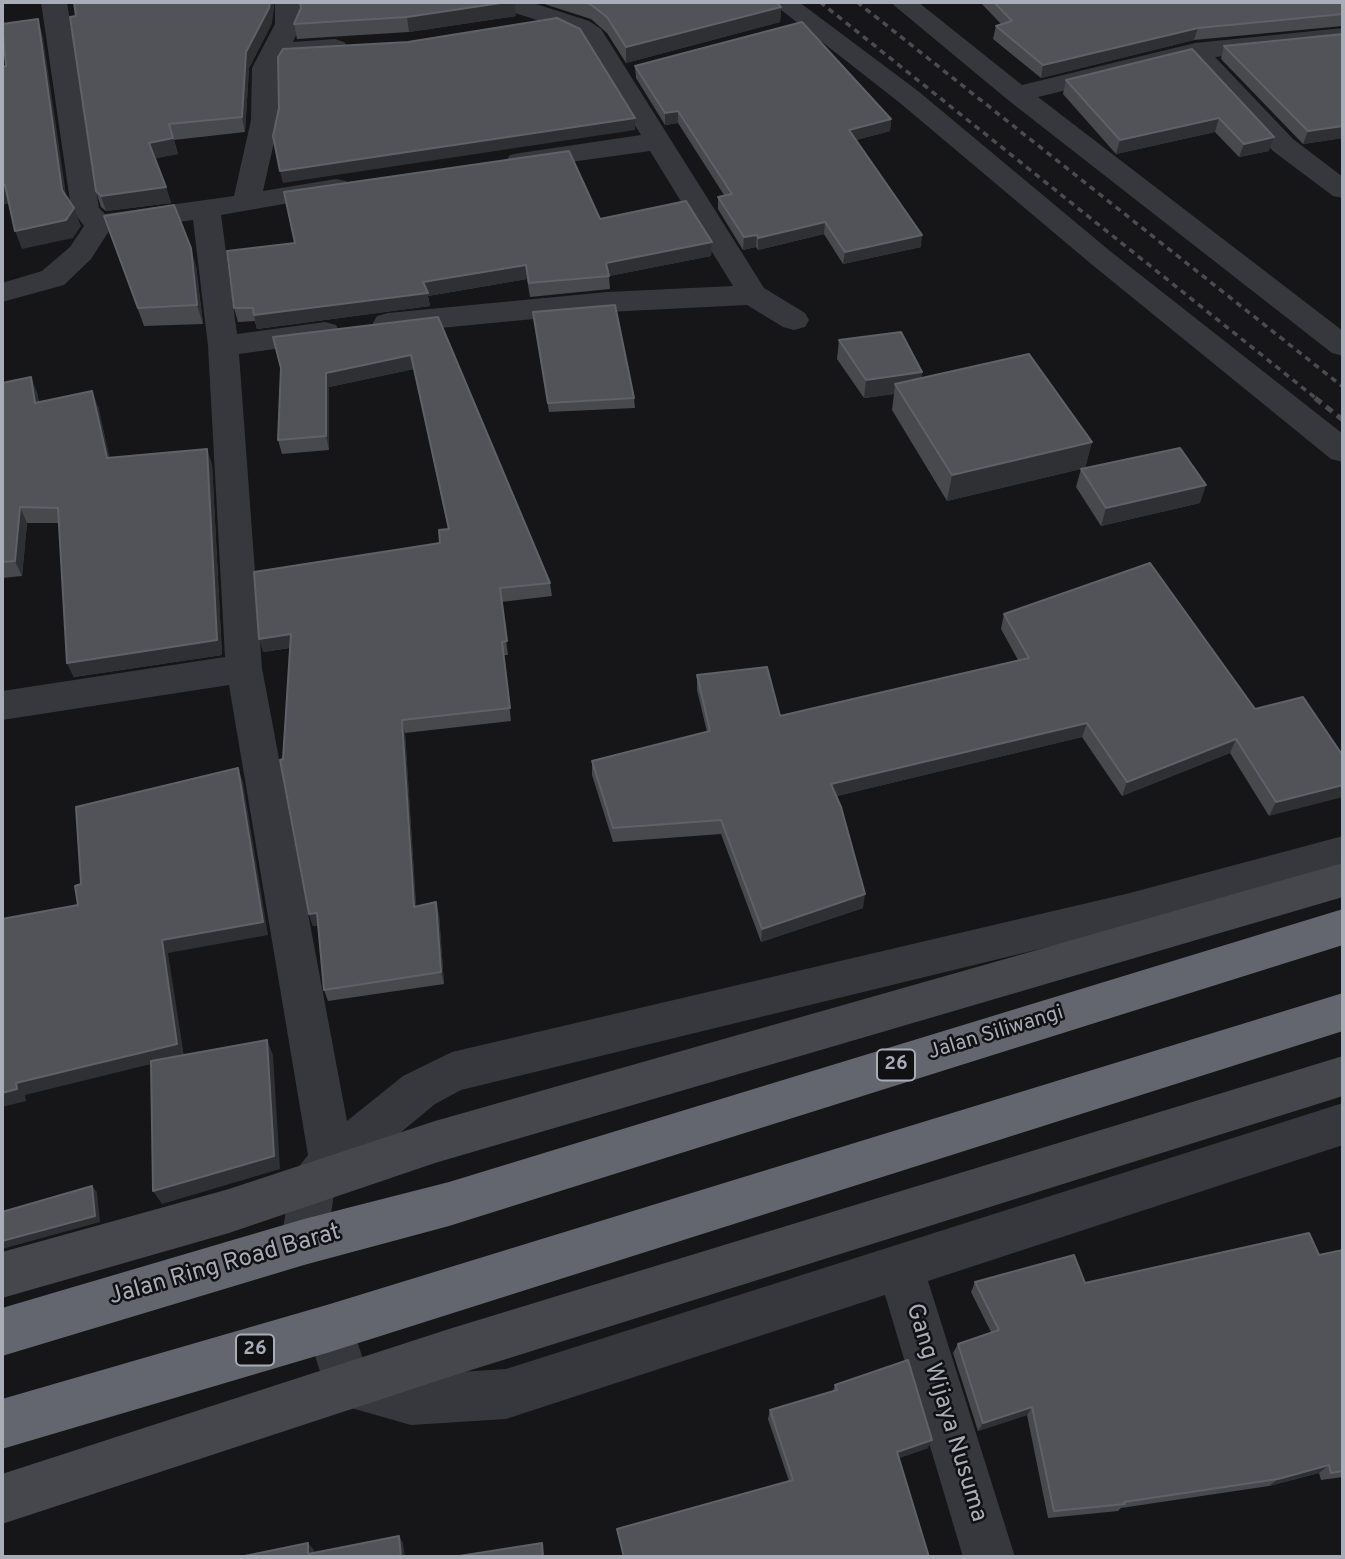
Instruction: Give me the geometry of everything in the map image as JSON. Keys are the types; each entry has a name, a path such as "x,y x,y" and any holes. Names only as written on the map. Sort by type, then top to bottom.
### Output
{"highway":[{"name":"Jalan Siliwangi","path":"449,1204 1343,927"},
{"name":"26","path":"2,1424 330,1328 1343,1012"},
{"name":"Jalan Ring Road Barat","path":"2,1332 304,1242 449,1204"}],"street":[{"path":"54,2 85,208 89,217 100,223 134,221 247,200 356,184"},
{"path":"247,200 265,120 265,68 288,24 287,2"},
{"path":"514,2 580,26 592,34 753,295 794,320"},
{"path":"783,2 909,97 1100,257 1343,451"},
{"path":"903,2 1017,94 1343,346"},
{"path":"509,28 559,20"},
{"path":"1017,94 1195,51 1343,36"},
{"path":"276,51 359,46"},
{"path":"1195,51 1283,145 1343,190"},
{"path":"494,164 660,141"},
{"path":"206,207 223,346 244,668 322,1172 304,1242"},
{"path":"2,293 53,278 81,253 100,223"},
{"path":"223,346 354,328 607,302 753,295"},
{"path":"2,706 244,668"},
{"path":"322,1172 419,1090 452,1072 1130,910 1343,853"},
{"path":"2,1275 322,1172 435,1142 1343,880"},
{"path":"2,1499 347,1385 1343,1076"},
{"path":"347,1385 411,1400 506,1394 901,1269 1343,1124"},
{"name":"Gang Wijaya Nusuma","path":"901,1269 989,1557"},
{"path":"330,1328 347,1385"}],"building":[{"path":"74,2 270,2 246,52 242,117 169,124 173,138 149,143 166,187 101,196 96,191 70,17 76,16"},
{"path":"300,2 507,2 407,17 294,24 301,8"},
{"path":"584,2 776,2 781,7 626,47 607,17"},
{"path":"994,2 1343,2 1343,14 1198,28 1043,65 996,26 1012,21"},
{"path":"557,18 580,29 635,118 280,171 273,136 279,108 278,57 283,49 408,42"},
{"path":"38,19 62,190 74,208 66,220 15,231 5,185 2,186 2,67 6,66 2,24"},
{"path":"802,22 891,119 849,130 922,235 845,252 825,222 758,238 757,235 744,237 718,197 732,194 678,111 665,113 635,66"},
{"path":"1343,34 1343,126 1308,131 1224,46"},
{"path":"1192,49 1274,137 1244,144 1219,118 1120,140 1066,80"},
{"path":"569,151 600,219 686,201 712,242 606,263 609,276 529,283 526,265 423,282 428,293 254,315 253,308 234,308 227,251 295,243 284,192"},
{"path":"174,205 191,248 197,305 138,308 104,216"},
{"path":"615,305 634,398 548,403 533,312"},
{"path":"438,317 550,583 500,588 507,641 502,642 510,708 402,720 414,907 436,902 441,972 324,990 317,913 309,914 280,760 283,759 291,634 259,639 254,572 440,543 439,530 449,529 411,355 326,373 326,436 278,440 281,368 273,337"},
{"path":"901,332 922,372 866,380 839,340"},
{"path":"1029,354 1092,442 952,475 895,384"},
{"path":"31,377 35,403 92,391 107,458 207,449 217,640 67,663 58,508 20,507 15,561 2,562 2,383"},
{"path":"1180,448 1206,485 1106,508 1081,469"},
{"path":"1150,563 1255,709 1303,697 1343,756 1343,785 1276,802 1236,739 1127,782 1087,723 831,784 841,807 865,894 762,929 721,820 613,828 592,761 710,731 697,675 767,667 780,716 1029,658 1004,614"},
{"path":"238,768 263,922 162,940 177,1044 16,1083 17,1089 2,1093 2,919 78,905 75,886 81,884 76,807"},
{"path":"267,1040 274,1156 153,1191 151,1061"},
{"path":"92,1186 95,1216 2,1241 2,1212"},
{"path":"1309,1233 1319,1255 1343,1250 1343,1471 1331,1473 1329,1465 1278,1479 1124,1502 1125,1504 1054,1511 1032,1407 983,1423 958,1344 999,1330 975,1282 1074,1255 1085,1283"},
{"path":"908,1360 932,1440 897,1452 929,1557 624,1557 617,1529 793,1480 770,1410 837,1390 835,1385"},
{"path":"399,1536 401,1557 240,1557 308,1543 308,1554"},
{"path":"542,1543 543,1557 453,1557"}],"railway":[{"path":"820,2 1318,400"},
{"path":"857,2 1343,387"},
{"path":"1315,398 1343,420"}]}
